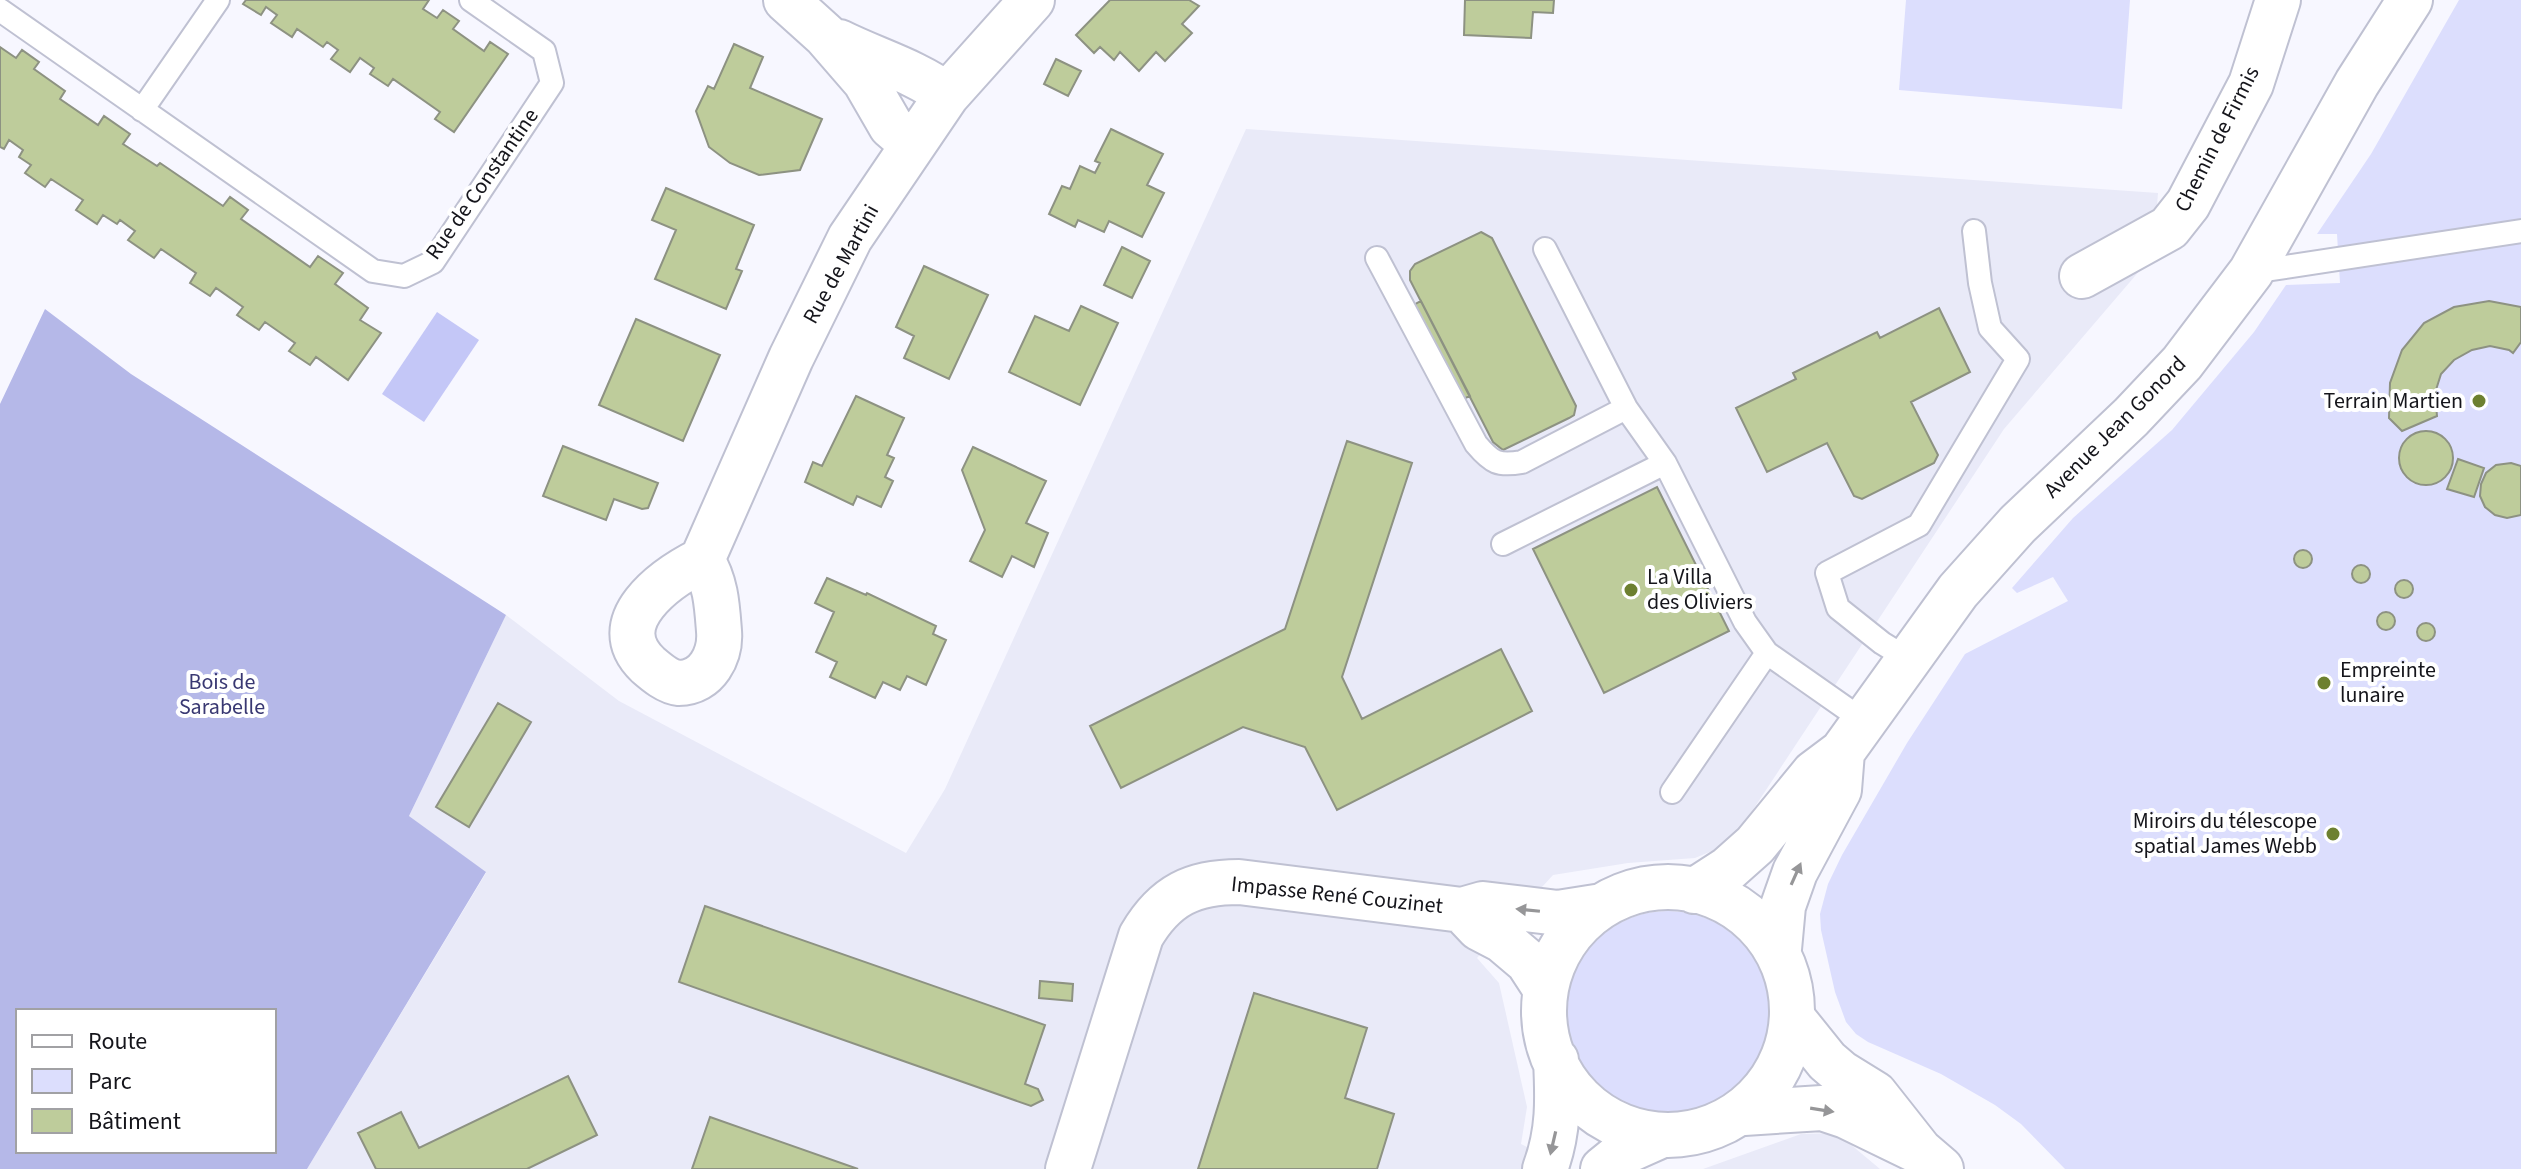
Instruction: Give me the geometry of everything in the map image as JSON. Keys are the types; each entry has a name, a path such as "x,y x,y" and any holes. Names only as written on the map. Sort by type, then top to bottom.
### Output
{"street":[{"path":"786,0 826,36 865,81 891,126 912,144"},
{"name":"Rue de Martini","path":"702,560 791,358 850,238 947,95 1032,0"},
{"name":"Chemin de Firmis","path":"2082,276 2169,228 2188,204 2251,84 2278,0"},
{"name":"Avenue Jean Gonord","path":"1694,891 1728,869 1755,845 1814,773 1853,737 1958,591 2018,524 2131,417 2182,363 2251,272 2357,83 2410,0"},
{"path":"826,36 882,63 924,77 947,95"},
{"name":"Avenue Jean Gonord","path":"1779,949 1783,906 1795,872 1839,790 1853,737"},
{"name":"Impasse René Couzinet","path":"1068,1169 1141,936 1151,920 1178,895 1203,884 1239,882 1462,910 1483,904 1558,913 1596,907"},
{"path":"1545,1169 1559,1114 1556,1060 1545,1016 1545,988 1565,941 1596,907 1611,899 1663,888 1694,891 1719,900 1751,919 1779,949 1790,985 1794,1020 1776,1070 1744,1113"},
{"name":"Impasse René Couzinet","path":"1462,910 1479,928 1502,940 1528,962 1545,988"},
{"path":"1794,1020 1834,1067 1875,1094 1930,1160"},
{"path":"1556,1060 1578,1095 1598,1115 1615,1125 1660,1136"},
{"path":"1603,1169 1624,1152 1660,1136 1717,1125 1744,1113 1822,1108 1846,1116 1930,1160"}],"lane":[{"path":"142,110 218,0"},
{"name":"Rue de Constantine","path":"0,10 373,271 404,276 433,262 552,83 544,51 471,0"},
{"path":"1908,659 1838,608 1827,573 1919,525 2018,359 1990,328 1980,283 1974,231"},
{"path":"2251,272 2521,231"},
{"path":"1545,249 1626,408 1665,463 1745,622 1767,653 1853,737"},
{"path":"1377,258 1476,444 1489,459 1505,465 1522,462 1626,408"},
{"path":"1503,544 1665,463"},
{"path":"1672,792 1767,653"}],"shaded area":[{"path":"1246,129 2158,193 2153,255 2004,429 1731,843 1695,858 1628,863 1553,875 1477,958 1499,983 1527,1107 1521,1144 1571,1169 307,1169 486,873 409,816 506,615 619,701 906,853 945,789"},
{"path":"437,312 479,340 424,422 382,394"},
{"path":"1837,1133 1880,1169 1703,1169 1801,1134"}],"green space":[{"path":"1906,0 2130,0 2122,109 1899,90"},
{"path":"2459,0 2521,0 2521,1169 2065,1169 2021,1124 1995,1105 1941,1074 1868,1042 1846,1022 1835,992 1821,930 1820,914 1828,884 1907,743 1965,654 2068,601 2053,577 2017,593 2012,588 2073,518 2172,430 2254,332 2286,285 2340,283 2337,234 2317,234 2371,154"},
{"name":"Bois de Sarabelle","path":"45,309 131,374 506,615 409,816 486,872 307,1169 0,1169 0,404"},
{"path":"1668,911 1707,918 1740,940 1762,973 1769,1012 1762,1051 1740,1084 1707,1106 1668,1113 1629,1106 1596,1084 1574,1051 1567,1012 1574,973 1596,940 1629,918"}],"building":[{"path":"246,0 429,0 423,9 437,18 443,10 459,21 453,29 484,51 490,42 508,54 454,132 435,119 440,112 393,79 388,86 370,74 374,68 360,58 350,72 331,59 338,50 327,42 323,47 297,29 292,37 271,23 277,15 266,7 261,15 243,4"},
{"path":"1110,0 1189,0 1199,6 1182,24 1192,33 1165,61 1156,52 1139,71 1120,52 1114,60 1100,47 1094,53 1076,35"},
{"path":"1465,0 1554,0 1553,13 1533,12 1531,38 1464,35"},
{"path":"734,44 763,57 750,88 822,119 800,170 759,175 730,163 709,147 696,111 708,86 714,89"},
{"path":"0,47 16,58 22,50 39,62 34,69 65,91 60,99 98,125 104,116 130,134 123,144 157,166 160,163 223,206 230,197 248,210 241,219 310,267 318,256 343,273 335,284 368,308 360,320 381,333 348,380 316,357 310,365 289,351 295,343 265,322 259,330 237,315 243,307 216,288 210,296 190,283 196,273 161,249 154,258 128,240 135,231 120,220 117,224 103,215 97,224 76,210 83,200 51,179 45,187 25,173 31,165 19,157 23,150 9,140 4,149 0,147"},
{"path":"1056,59 1081,71 1068,96 1044,84"},
{"path":"1111,129 1163,154 1147,185 1164,193 1142,237 1109,221 1104,232 1078,220 1075,227 1049,214 1062,186 1070,189 1080,166 1095,173 1100,163 1095,161"},
{"path":"666,188 754,225 736,269 742,271 726,309 655,279 676,230 652,220"},
{"path":"1481,232 1492,238 1576,406 1574,415 1503,450 1493,442 1410,280 1410,271 1415,264"},
{"path":"1122,247 1150,261 1132,298 1104,285"},
{"path":"924,266 988,295 949,379 904,358 914,336 896,327"},
{"path":"1421,301 1470,396 1461,400 1412,306"},
{"path":"2489,301 2521,307 2521,342 2513,353 2490,346 2472,350 2454,360 2441,374 2435,393 2437,416 2402,431 2389,418 2390,383 2402,350 2424,323 2454,307"},
{"path":"1081,306 1118,323 1080,405 1009,372 1035,316 1069,331"},
{"path":"1939,308 1970,372 1911,402 1938,455 1934,463 1862,499 1854,496 1827,443 1767,472 1736,408 1796,379 1793,373 1877,332 1880,338"},
{"path":"636,319 720,355 683,441 599,405"},
{"path":"856,396 904,418 887,455 894,458 885,477 893,481 881,507 857,496 853,505 805,482 813,462 822,466"},
{"path":"2426,431 2445,439 2453,458 2445,477 2426,485 2407,477 2399,458 2407,439"},
{"path":"1347,441 1412,463 1342,677 1362,719 1501,649 1532,711 1337,810 1305,747 1243,727 1121,788 1090,726 1285,629"},
{"path":"563,446 658,483 648,508 642,509 614,499 606,520 543,496"},
{"path":"973,447 1046,481 1026,523 1048,533 1034,567 1012,556 1002,577 970,561 985,530 962,470"},
{"path":"2458,459 2484,468 2474,497 2447,489"},
{"path":"2511,463 2521,466 2521,515 2507,518 2495,515 2485,507 2480,496 2486,473 2496,465"},
{"name":"La Villa des Oliviers","path":"1657,487 1729,631 1604,693 1533,549"},
{"path":"2303,550 2312,559 2303,568 2294,559"},
{"path":"2361,565 2370,574 2361,583 2352,574"},
{"path":"827,578 936,626 933,634 946,640 926,685 907,676 900,690 883,682 875,698 830,677 837,662 816,652 834,612 815,603"},
{"path":"2404,580 2413,589 2404,598 2395,589"},
{"path":"2386,612 2395,621 2386,630 2377,621"},
{"path":"2426,623 2435,632 2426,641 2417,632"},
{"path":"498,703 531,722 469,827 436,807"},
{"path":"705,906 1045,1025 1025,1084 1038,1089 1043,1100 1031,1106 679,982"},
{"path":"1040,981 1073,984 1072,1001 1039,998"},
{"path":"1254,993 1367,1028 1345,1098 1394,1114 1377,1169 1198,1169"},
{"path":"568,1076 597,1135 527,1169 376,1169 358,1133 401,1112 419,1148"},
{"path":"710,1117 858,1169 692,1169"}],"place":[{"name":"Terrain Martien","path":"2479,401"},
{"name":"La Villa des Oliviers","path":"1631,590"},
{"name":"Empreinte lunaire","path":"2324,683"},
{"name":"Miroirs du télescope spatial James Webb","path":"2333,834"}]}
